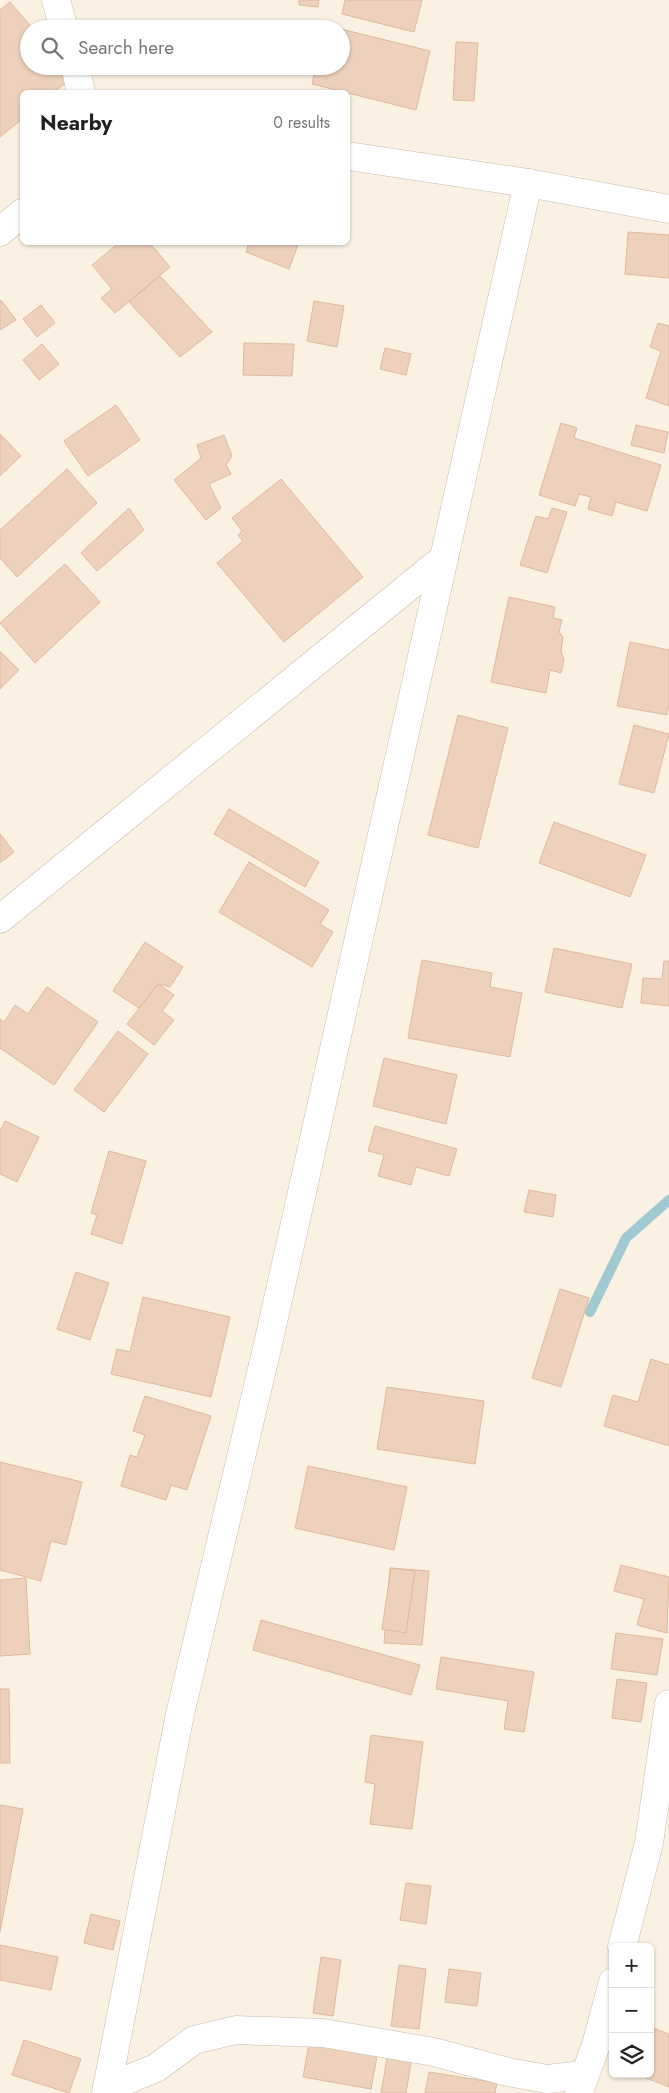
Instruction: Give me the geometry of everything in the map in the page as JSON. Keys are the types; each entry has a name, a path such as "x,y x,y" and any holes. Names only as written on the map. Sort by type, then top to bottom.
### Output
{"street":[{"path":"56,0 62,20"},
{"path":"77,75 81,90"},
{"path":"350,156 528,184 669,209"},
{"path":"107,2090 180,1714 268,1344 528,184"},
{"path":"0,232 20,215"},
{"path":"0,919 444,558"},
{"path":"623,1943 649,1843 669,1704"},
{"path":"107,2090 156,2068 194,2040 236,2030 323,2033 434,2052 508,2072 581,2084 596,2045 611,1988"}],"building":[{"path":"299,0 319,0 318,7 299,5"},
{"path":"345,0 422,0 414,32 342,14"},
{"path":"10,2 25,20 20,20 20,75 71,75 73,77 57,90 20,90 20,121 0,137 0,10"},
{"path":"350,31 430,51 416,110 350,94 350,90 336,90 312,84 314,75 350,75"},
{"path":"456,42 478,43 474,101 453,100"},
{"path":"628,232 669,235 669,278 625,274"},
{"path":"116,245 152,245 170,267 115,313 101,298 112,289 92,265"},
{"path":"248,245 298,245 289,269 246,252"},
{"path":"160,276 212,332 180,357 129,302"},
{"path":"0,301 16,320 0,330"},
{"path":"314,301 344,306 337,347 307,341"},
{"path":"41,305 55,323 37,337 23,319"},
{"path":"658,323 669,326 669,406 646,398 661,351 650,347"},
{"path":"244,343 294,344 292,376 243,375"},
{"path":"42,344 59,364 39,380 23,360"},
{"path":"385,348 411,354 406,375 380,369"},
{"path":"116,405 140,440 88,476 64,441"},
{"path":"561,423 577,428 574,438 661,465 647,511 616,502 612,516 588,509 591,497 579,494 575,506 539,495"},
{"path":"636,425 668,432 664,453 631,445"},
{"path":"0,434 21,456 0,476"},
{"path":"224,435 232,456 226,465 231,474 209,484 221,508 206,520 174,480 201,458 197,445"},
{"path":"67,469 97,503 17,577 0,558 0,530"},
{"path":"281,479 363,577 284,642 217,563 243,541 238,535 242,531 232,518"},
{"path":"129,508 144,530 97,571 81,553"},
{"path":"552,508 567,512 547,573 520,565 536,516 548,519"},
{"path":"65,564 100,602 35,663 0,623"},
{"path":"509,597 555,607 553,618 562,620 559,632 563,637 561,651 564,660 561,673 550,670 546,693 491,682"},
{"path":"630,642 669,650 669,704 667,715 617,706"},
{"path":"0,651 19,670 0,689"},
{"path":"458,715 508,728 478,848 428,835"},
{"path":"634,725 669,734 654,793 619,784"},
{"path":"229,809 319,862 305,887 214,834"},
{"path":"554,822 646,855 630,897 539,863"},
{"path":"0,834 14,852 0,863"},
{"path":"249,862 329,910 320,924 333,932 312,967 219,912"},
{"path":"145,942 183,967 170,987 158,984 139,1008 113,991"},
{"path":"554,948 632,964 622,1008 545,992"},
{"path":"422,960 492,973 490,987 522,993 510,1057 408,1038"},
{"path":"664,961 669,961 669,1006 641,1003 643,978 662,979"},
{"path":"158,984 174,995 162,1011 174,1020 154,1045 127,1024"},
{"path":"47,987 98,1022 54,1085 0,1048 0,1019 4,1022 15,1005 28,1014"},
{"path":"118,1031 148,1054 104,1112 74,1090"},
{"path":"384,1058 457,1075 446,1124 373,1106"},
{"path":"5,1121 39,1137 17,1182 0,1174 0,1131"},
{"path":"375,1126 457,1149 449,1176 416,1167 411,1185 378,1176 384,1155 368,1151"},
{"path":"109,1151 146,1161 122,1244 91,1234 97,1215 91,1213"},
{"path":"529,1190 556,1195 553,1217 524,1212"},
{"path":"76,1272 109,1283 90,1340 57,1329"},
{"path":"560,1289 589,1298 561,1387 532,1378"},
{"path":"143,1297 230,1317 211,1397 111,1374 117,1349 130,1352"},
{"path":"651,1359 669,1365 669,1446 604,1426 613,1395 638,1402"},
{"path":"387,1387 484,1401 475,1464 377,1449"},
{"path":"145,1396 211,1416 187,1490 171,1485 166,1500 121,1486 130,1455 137,1457 145,1435 133,1431"},
{"path":"0,1462 82,1482 66,1545 51,1541 41,1581 0,1570"},
{"path":"308,1466 407,1487 394,1550 295,1528"},
{"path":"621,1565 669,1577 667,1633 637,1625 644,1599 614,1591"},
{"path":"390,1568 429,1571 422,1645 384,1643"},
{"path":"391,1568 415,1571 406,1633 382,1629"},
{"path":"26,1578 30,1654 0,1656 0,1580"},
{"path":"261,1620 420,1665 411,1695 253,1650"},
{"path":"616,1633 663,1639 657,1675 611,1669"},
{"path":"441,1657 534,1672 524,1732 504,1729 508,1701 436,1689"},
{"path":"617,1679 647,1683 641,1722 612,1718"},
{"path":"0,1689 9,1689 10,1763 0,1763"},
{"path":"371,1735 423,1742 412,1829 370,1824 375,1784 365,1782"},
{"path":"0,1805 23,1809 0,1932"},
{"path":"406,1883 431,1886 426,1924 400,1920"},
{"path":"91,1914 120,1921 113,1950 84,1943"},
{"path":"0,1945 58,1957 51,1990 0,1980"},
{"path":"321,1957 341,1960 333,2016 313,2013"},
{"path":"399,1965 426,1969 419,2029 391,2026"},
{"path":"449,1969 481,1973 477,2006 445,2002"},
{"path":"654,2028 669,2034 669,2087 646,2078 654,2078"},
{"path":"310,2038 378,2051 371,2089 303,2077"},
{"path":"24,2040 81,2059 69,2093 12,2075"},
{"path":"389,2047 413,2051 406,2093 381,2093"},
{"path":"429,2072 497,2083 495,2093 425,2093"}],"waterway":[{"path":"590,1312 626,1238 669,1200"}]}
